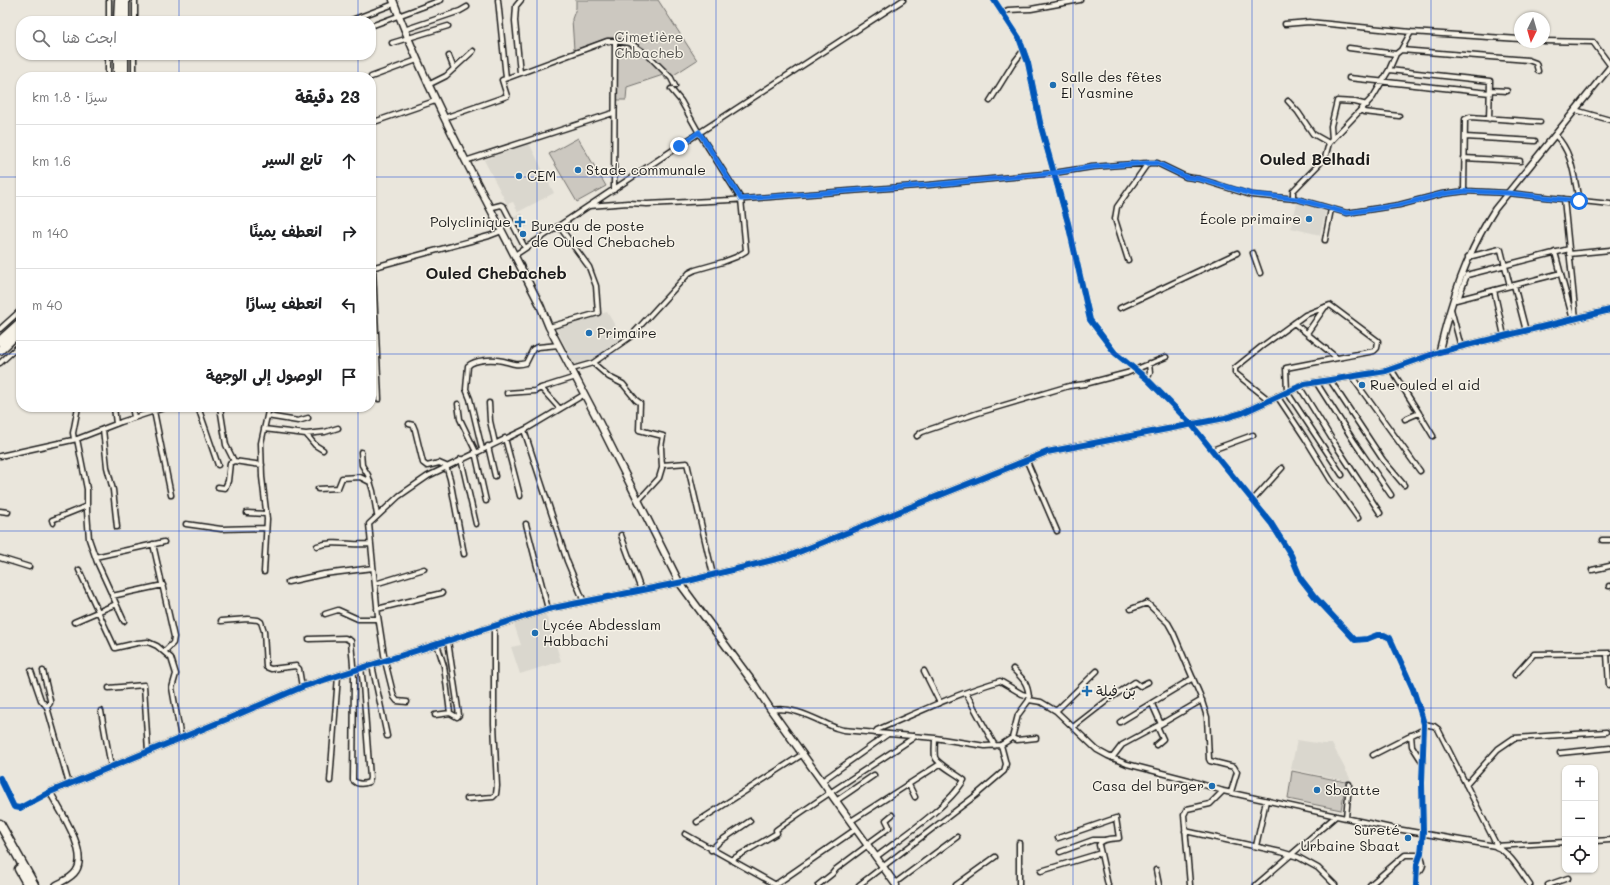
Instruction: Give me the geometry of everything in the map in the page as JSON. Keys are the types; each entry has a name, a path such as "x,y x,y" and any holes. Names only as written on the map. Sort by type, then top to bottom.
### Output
{"highway":[{"path":"118,16 119,0"},
{"path":"125,0 125,16"},
{"path":"118,60 118,72"},
{"path":"124,60 124,72"},
{"path":"0,341 16,327"},
{"path":"0,350 16,335"},
{"path":"0,824 34,885"},
{"path":"0,835 28,885"}],"main road":[{"path":"393,2 435,101 489,208 515,255 540,305 549,327 585,394 679,582 754,684 896,884"}],"street":[{"path":"109,0 109,16"},
{"path":"134,16 135,0"},
{"path":"376,24 441,0"},
{"path":"498,0 506,78"},
{"path":"520,73 515,22 516,6 521,0"},
{"path":"515,255 699,132 903,0"},
{"path":"994,0 1018,38 1032,80 1042,126 1068,223 1090,320 1115,353 1147,379 1192,425 1254,500 1291,555 1301,579 1315,597 1355,640 1367,639 1376,635 1384,635 1390,638 1413,689 1424,727 1423,832 1420,856 1417,864 1416,885"},
{"path":"1002,13 1008,10 1080,0"},
{"path":"360,16 393,2"},
{"path":"404,30 460,11 467,7"},
{"path":"1284,24 1309,22 1411,32 1514,39"},
{"path":"392,43 448,26"},
{"path":"1330,141 1367,104 1389,70 1396,54 1401,50 1411,32"},
{"path":"444,118 507,96 502,80 506,78 607,41 630,44 648,55 671,78 673,88 741,199 746,251 736,257 689,273 630,336 592,363 572,369"},
{"path":"614,190 613,113 615,41"},
{"path":"1440,352 1453,302 1468,257 1487,222 1508,193 1610,66 1593,42 1550,41"},
{"path":"1349,48 1396,54"},
{"path":"1401,50 1528,60 1536,63 1538,71"},
{"path":"428,85 446,76 473,51"},
{"path":"990,101 1023,51"},
{"path":"449,56 454,69"},
{"path":"108,60 108,72"},
{"path":"134,60 134,72"},
{"path":"376,75 417,60"},
{"path":"1389,70 1490,81 1489,118"},
{"path":"1349,78 1490,91 1507,91"},
{"path":"376,121 435,101"},
{"path":"1288,101 1298,112 1312,134 1330,141"},
{"path":"1293,199 1293,191 1325,158 1330,141 1331,126 1337,101 1367,104"},
{"path":"1361,110 1364,112 1399,116"},
{"path":"1575,110 1610,120"},
{"path":"465,161 613,113"},
{"path":"1464,191 1466,119 1470,117 1540,122"},
{"path":"1555,135 1562,141 1570,157 1579,201"},
{"path":"1465,137 1534,142"},
{"path":"1464,158 1520,161"},
{"path":"1128,260 1115,219 1117,207 1148,163"},
{"path":"589,206 741,199 929,185 1054,173 1092,167 1148,163 1157,163 1186,177 1200,179 1251,194 1293,199 1347,213 1399,205 1442,194 1464,191 1508,193 1610,204"},
{"path":"1564,199 1574,319"},
{"path":"489,208 501,205 504,207 525,248"},
{"path":"1325,240 1331,209"},
{"path":"549,327 598,313 596,286 589,267 559,226"},
{"path":"376,267 489,236 502,231"},
{"path":"1468,257 1500,249 1526,331"},
{"path":"1461,347 1453,302 1467,275 1569,249"},
{"path":"1569,254 1610,250"},
{"path":"1555,252 1574,319"},
{"path":"1120,308 1237,253"},
{"path":"1252,253 1260,272"},
{"path":"1453,302 1561,273"},
{"path":"1494,290 1504,336"},
{"path":"1269,400 1235,373 1235,368 1305,315 1330,305 1378,341 1377,348 1374,351 1286,368 1287,392 1342,475"},
{"path":"1307,333 1325,307"},
{"path":"0,778 11,803 14,807 20,808 50,792 302,687 548,609 713,575 792,554 1026,459 1053,450 1192,425 1237,414 1299,386 1391,369 1440,352 1610,310"},
{"path":"0,330 16,315"},
{"path":"1294,323 1338,358"},
{"path":"376,343 379,399"},
{"path":"482,449 470,399 466,389 468,366 472,362 482,360 502,361 520,365 526,363 534,349 538,347 559,345"},
{"path":"0,363 16,349"},
{"path":"916,436 922,432 978,413 1069,386 1085,384 1127,373 1166,357"},
{"path":"592,363 609,377 618,380 623,384 640,403 640,430 663,436 661,447 662,465 659,478 638,500"},
{"path":"1147,379 1150,373 1149,363"},
{"path":"1391,369 1433,436"},
{"path":"507,393 535,391 576,377"},
{"path":"1352,377 1420,471"},
{"path":"1330,380 1383,460 1404,485"},
{"path":"1316,382 1355,443 1391,495"},
{"path":"1299,386 1334,444 1380,513"},
{"path":"541,388 560,410"},
{"path":"407,702 397,701 394,697 385,661 378,619 369,524 409,487 446,466 524,430 585,394"},
{"path":"1277,396 1330,479 1358,518"},
{"path":"458,404 460,420 476,452 486,501"},
{"path":"489,404 490,420 495,443"},
{"path":"77,412 73,434 87,489 89,538 95,557 124,621"},
{"path":"115,412 116,424"},
{"path":"133,412 134,417"},
{"path":"0,456 75,439 151,412"},
{"path":"154,412 171,494"},
{"path":"200,412 218,465"},
{"path":"221,412 226,445 234,461"},
{"path":"264,572 267,519 261,443 268,412"},
{"path":"1405,419 1419,413"},
{"path":"267,416 298,421 308,418"},
{"path":"409,424 414,426 422,463 427,466 439,463 446,466 450,479 464,554"},
{"path":"264,429 306,434 325,432 338,428"},
{"path":"103,429 107,467 113,490 117,527"},
{"path":"524,430 567,561 584,602"},
{"path":"306,434 315,445 323,450"},
{"path":"1212,450 1253,435"},
{"path":"505,438 520,496"},
{"path":"488,446 495,476"},
{"path":"362,452 362,465 373,490 377,515"},
{"path":"461,459 476,524"},
{"path":"1026,459 1057,531"},
{"path":"218,487 225,488 228,481 230,463 234,461 262,465"},
{"path":"662,465 684,463 689,467 713,575"},
{"path":"1254,500 1282,468"},
{"path":"318,489 338,488 342,478 360,477 370,482"},
{"path":"53,523 52,520 87,506"},
{"path":"0,512 8,512"},
{"path":"247,513 266,514"},
{"path":"186,524 221,529 266,528"},
{"path":"526,524 548,609"},
{"path":"621,535 641,590"},
{"path":"1602,540 1610,540"},
{"path":"95,557 164,542"},
{"path":"317,546 334,542 357,546 370,544"},
{"path":"153,544 174,639 173,643 164,652"},
{"path":"0,558 29,567"},
{"path":"1592,570 1610,566"},
{"path":"288,582 324,574 373,568"},
{"path":"375,584 424,569"},
{"path":"79,570 115,648 148,642 171,658 176,672 172,688 181,738"},
{"path":"112,596 163,585"},
{"path":"377,610 442,593"},
{"path":"1131,609 1147,603 1168,623 1173,632 1202,700 1207,717 1209,759 1210,761 1234,767 1236,769 1237,772 1231,792"},
{"path":"74,622 116,604"},
{"path":"325,614 338,610 358,619 378,619"},
{"path":"221,621 248,618 261,622 264,631 266,667 271,669 296,666 299,669 302,687"},
{"path":"466,799 493,797 496,794 494,626"},
{"path":"309,638 345,638 351,641 353,671 354,780 364,784 369,782 370,778 361,668"},
{"path":"435,715 450,714 457,717 459,715 448,641"},
{"path":"437,644 444,666 450,714"},
{"path":"1515,675 1534,654 1608,654 1609,685"},
{"path":"372,665 387,736"},
{"path":"771,710 782,708 792,709 836,728 935,738 973,744 995,746 1001,745 1012,738 1018,716 1029,698 1028,688 1024,680 1013,669"},
{"path":"43,671 50,700 50,703 47,706"},
{"path":"924,671 940,703"},
{"path":"31,672 41,700 47,706 69,784"},
{"path":"1056,711 1097,672"},
{"path":"330,780 338,676"},
{"path":"1120,722 1193,678"},
{"path":"875,733 876,730 940,703 1000,681 1029,698 1041,702 1056,711 1097,750 1127,764 1189,780 1223,791 1391,828 1423,832 1496,846 1562,842"},
{"path":"1073,727 1109,699 1135,682 1140,686 1148,682"},
{"path":"108,688 144,685 148,752"},
{"path":"966,693 995,746"},
{"path":"1112,758 1122,745 1202,700"},
{"path":"1152,704 1164,739 1156,745"},
{"path":"101,712 111,767"},
{"path":"1373,755 1424,727 1434,726 1438,729 1496,846 1507,854 1530,885"},
{"path":"1466,785 1498,749 1514,738 1606,732"},
{"path":"822,781 888,734"},
{"path":"1411,735 1412,746 1423,763"},
{"path":"731,860 777,833 776,830 830,792 878,762 914,736"},
{"path":"876,857 958,791 964,780 956,772 941,765 935,757 935,738"},
{"path":"1012,738 1017,740 1036,738"},
{"path":"859,885 975,796 1004,771 1006,764 1001,745"},
{"path":"1560,753 1610,748"},
{"path":"697,822 803,754"},
{"path":"851,821 941,765"},
{"path":"836,801 874,775"},
{"path":"1346,818 1349,784"},
{"path":"909,785 915,797"},
{"path":"1190,885 1184,814 1187,809 1210,804 1223,791"},
{"path":"50,792 69,826 78,850 79,860 76,872 56,885"},
{"path":"1256,846 1266,801"},
{"path":"818,885 836,869 889,828 886,820 892,815"},
{"path":"1256,885 1336,816"},
{"path":"1058,838 1116,818 1119,838 1093,840 1060,852"},
{"path":"711,850 719,842 750,822"},
{"path":"685,834 775,885 856,829"},
{"path":"1185,831 1292,855 1318,868 1335,885"},
{"path":"896,884 957,837"},
{"path":"1104,840 1100,845 1108,885"},
{"path":"1598,841 1610,840"},
{"path":"1019,842 1020,885"},
{"path":"1041,871 1101,854"},
{"path":"1370,885 1405,855 1420,856"},
{"path":"956,885 995,857"},
{"path":"1156,870 1159,885"},
{"path":"1548,885 1568,878"}],"shaded area":[{"name":"CEM","path":"529,143 554,193 518,212 513,202 507,204 484,160"},
{"name":"École primaire","path":"1297,203 1326,210 1320,235 1291,228"},
{"name":"Polyclinique","path":"522,213 528,226 517,232 511,219"},
{"name":"Primaire","path":"607,312 623,339 593,363 574,364 555,326"},
{"name":"Lycée Abdesslam Habbachi","path":"545,612 561,661 520,674 511,647 521,645 513,621"},
{"path":"1297,740 1332,744 1352,782 1291,769"}],"green space":[{"name":"Cimetière Chbacheb","path":"576,0 658,0 697,60 666,80 663,75 627,87 626,100 616,100 618,40 608,38 574,50 572,19 576,8"},
{"name":"Stade communale","path":"578,138 606,186 577,202 549,154"},
{"name":"Sbaatte","path":"1292,771 1346,782 1341,810 1288,799"}],"cycle path":[{"path":"994,0 1019,38 1028,63 1041,127 1068,223 1090,320 1115,353 1147,379 1192,425 1271,523 1291,555 1301,579 1315,597 1355,640 1367,639 1377,635 1384,635 1390,638 1413,689 1424,724 1422,783 1423,832 1421,853 1417,864 1416,885"},
{"path":"0,778 14,807 20,808 50,792 302,687 548,609 688,581 789,556 1047,452 1225,418 1242,413 1305,384 1386,371 1439,352 1610,310"}],"place":[{"name":"Salle des fêtes El Yasmine","path":"1053,85"},
{"name":"Stade communale","path":"578,170"},
{"name":"CEM","path":"519,176"},
{"name":"École primaire","path":"1309,219"},
{"name":"Polyclinique","path":"520,222"},
{"name":"Bureau de poste de Ouled Chebacheb","path":"523,234"},
{"name":"Primaire","path":"589,333"},
{"name":"Rue ouled el aid","path":"1362,385"},
{"name":"Lycée Abdesslam Habbachi","path":"535,633"},
{"name":"بن فيلة","path":"1087,691"},
{"name":"Casa del burger","path":"1212,786"},
{"name":"Sbaatte","path":"1317,790"},
{"name":"Sureté Urbaine Sbaat","path":"1408,838"}],"district":[{"name":"Ouled Belhadi","path":"1315,159"},
{"name":"Ouled Chebacheb","path":"496,273"}],"route":[{"path":"679,146 699,132 741,199 929,185 1054,173 1092,167 1157,163 1186,177 1200,179 1229,189 1251,194 1297,199 1347,213 1399,205 1426,197 1466,191 1508,193 1579,201"}]}
